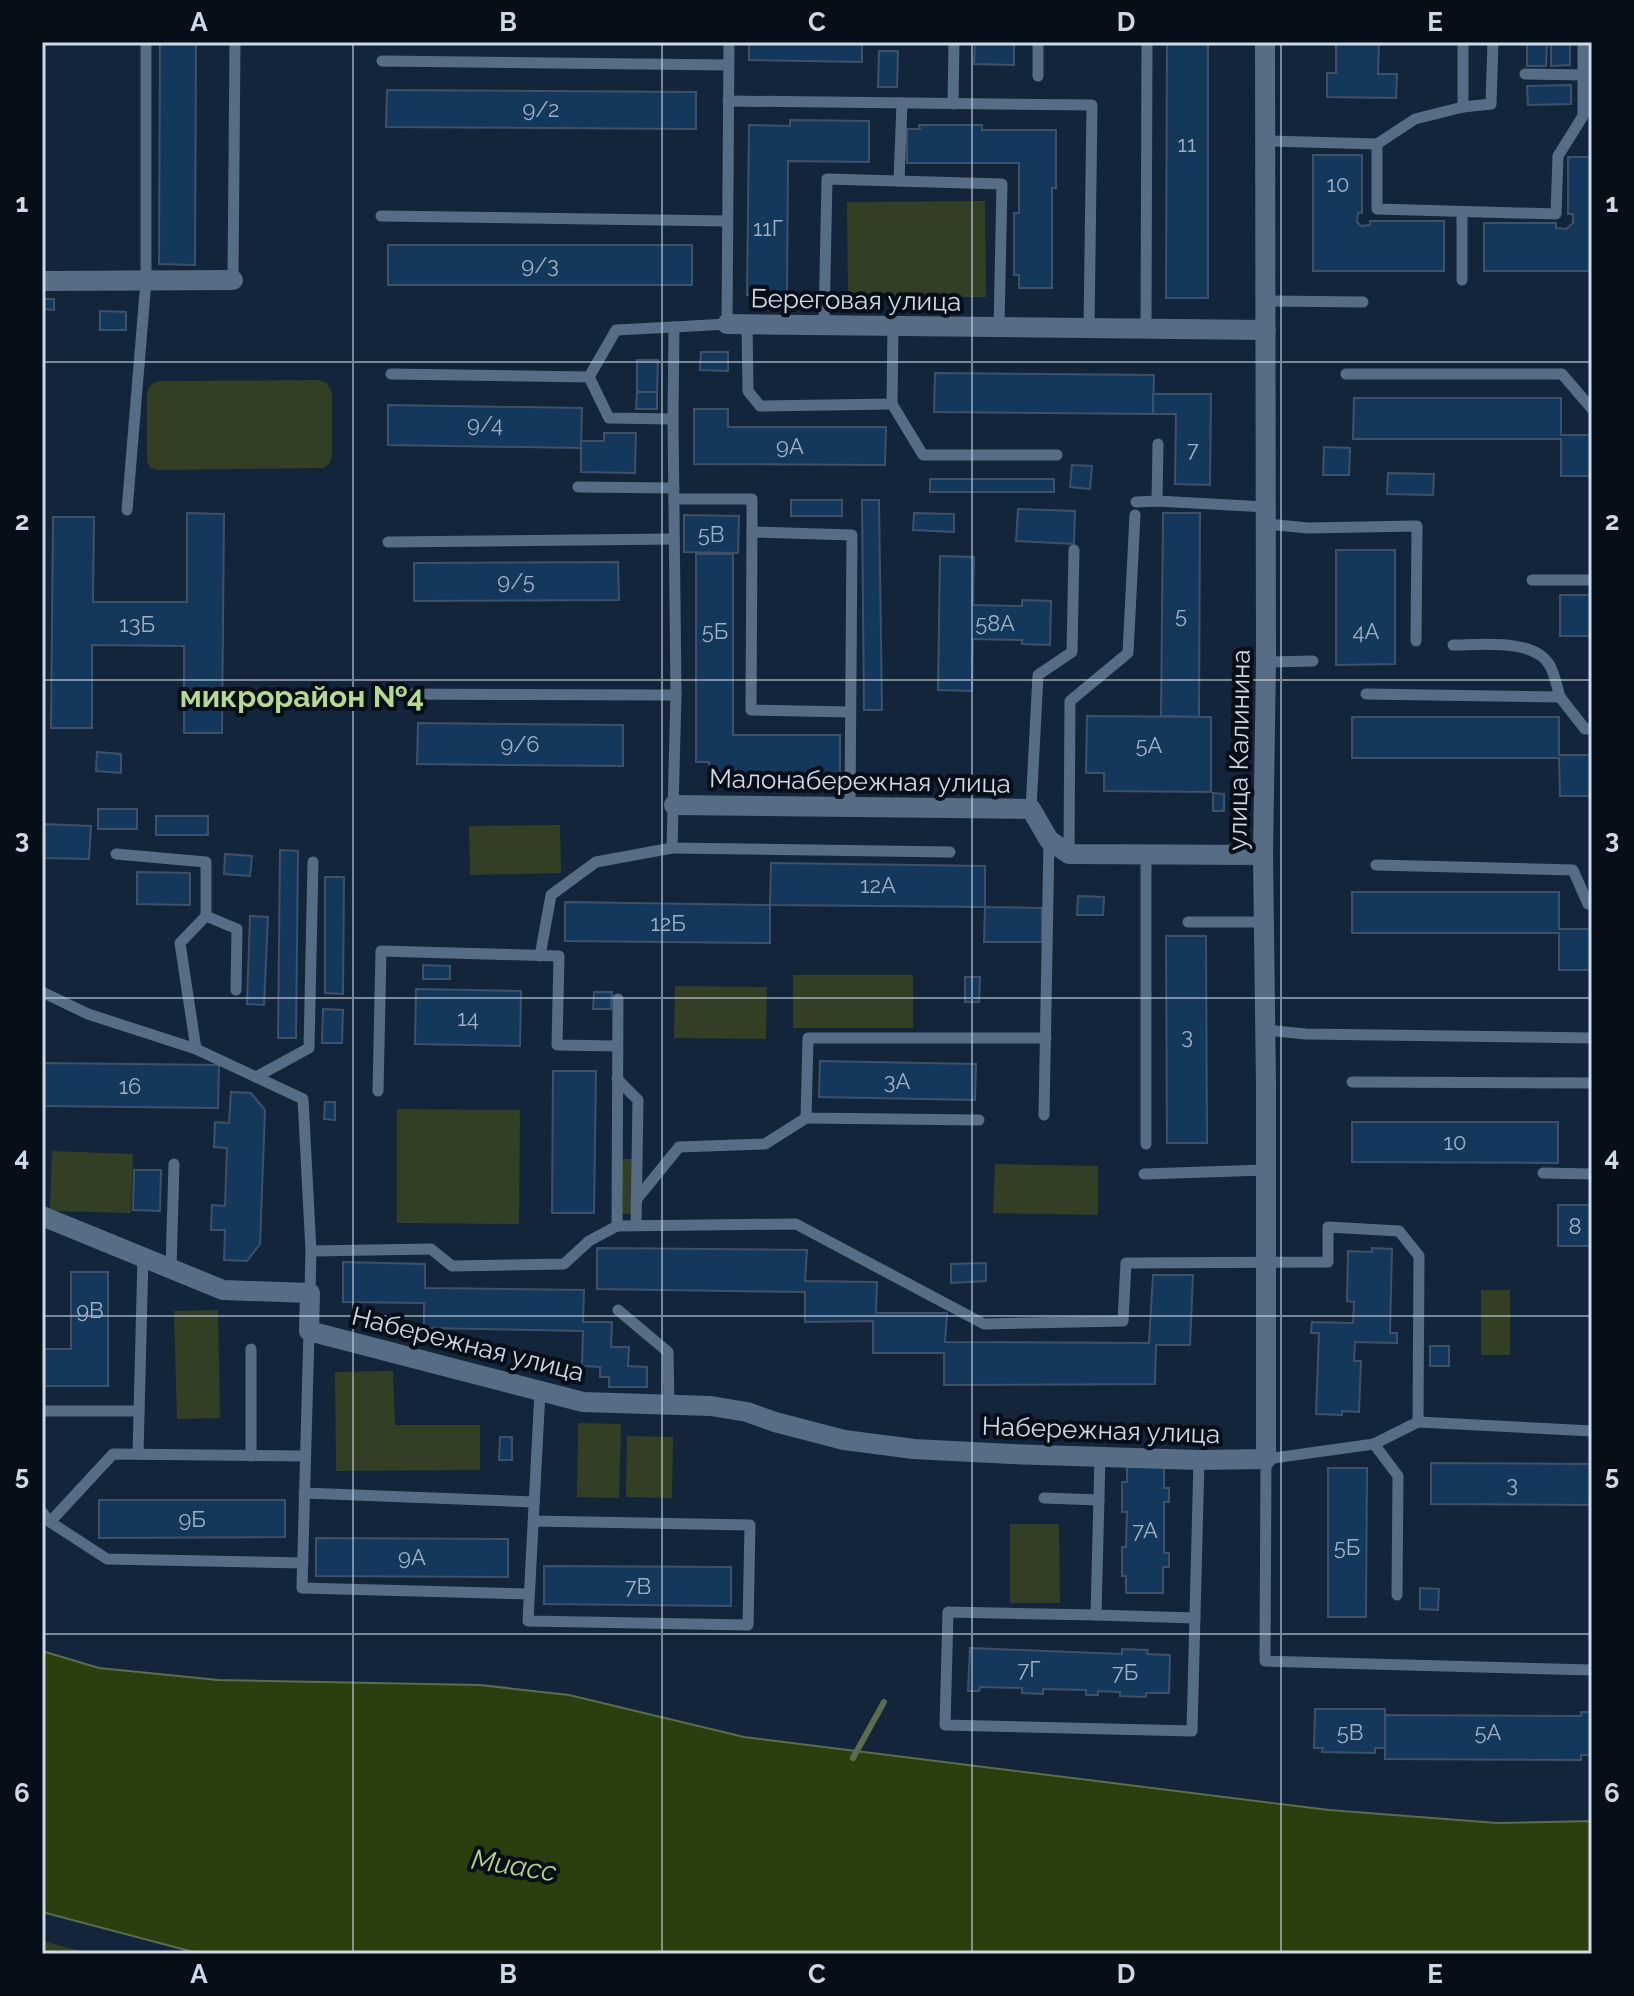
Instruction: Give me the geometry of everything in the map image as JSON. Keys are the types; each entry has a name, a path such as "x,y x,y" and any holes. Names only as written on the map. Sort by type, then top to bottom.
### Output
{"street":[{"name":"улица Калинина","path":"1265,42 1267,301 1263,855 1266,1459"},
{"path":"42,281 233,280"},
{"name":"Береговая улица","path":"737,324 1266,330"},
{"name":"Малонабережная улица","path":"674,805 1031,809 1049,840 1069,854"},
{"path":"1069,854 1263,855"},
{"path":"42,1216 223,1290 310,1293 309,1331"},
{"name":"Набережная улица","path":"309,1331 583,1402 711,1406 747,1412 844,1440 1011,1454 1266,1459"}],"lane":[{"path":"127,510 146,281 146,42"},
{"path":"233,280 235,42"},
{"name":"Береговая улица","path":"729,42 727,221 737,324"},
{"path":"953,104 954,42"},
{"path":"1038,42 1038,76"},
{"path":"1146,328 1147,42"},
{"path":"1463,42 1463,107"},
{"path":"1266,141 1377,144 1415,119 1463,107 1491,104 1493,42"},
{"path":"1377,144 1377,209 1556,214 1558,156 1583,116 1583,42"},
{"path":"382,61 728,65"},
{"path":"1525,74 1583,75"},
{"path":"728,101 1092,105 1089,328"},
{"path":"899,181 902,103"},
{"path":"824,325 827,179 1002,184 999,327"},
{"path":"1462,212 1462,280"},
{"path":"381,216 727,221"},
{"path":"1267,301 1363,302"},
{"path":"589,377 616,330 737,324 748,391 760,406 892,404"},
{"path":"893,326 892,404 923,455 1057,455"},
{"path":"672,848 676,695 674,327"},
{"path":"391,374 589,377"},
{"path":"1346,374 1562,374 1592,409"},
{"path":"589,377 609,418 673,419"},
{"path":"1157,501 1158,444"},
{"path":"578,487 752,499 751,710 850,712"},
{"path":"1069,854 1070,701 1128,653 1135,509 1157,501 1266,515 1308,528 1417,526 1416,641"},
{"path":"752,532 852,535 850,806"},
{"path":"388,542 674,539"},
{"path":"1031,809 1038,675 1072,652 1074,550"},
{"path":"1532,580 1592,580"},
{"path":"1453,645 1530,648 1550,664 1560,697 1585,729 1592,729"},
{"path":"1266,662 1313,661"},
{"path":"385,694 676,695"},
{"path":"1366,694 1560,697"},
{"path":"1044,1115 1049,840"},
{"path":"540,956 551,895 596,862 672,848 950,852"},
{"path":"116,854 206,862 206,916 180,943 196,1049"},
{"path":"1146,855 1146,1144"},
{"path":"256,1077 309,1048 313,862"},
{"path":"1376,865 1573,870 1588,904 1592,904"},
{"path":"206,916 237,929 236,990"},
{"path":"1188,922 1264,922"},
{"path":"378,1091 381,951 559,956 557,1045 617,1046"},
{"path":"42,992 88,1014 196,1049 303,1099 311,1251 310,1293"},
{"path":"617,1226 618,999"},
{"path":"1265,1030 1306,1034 1592,1038"},
{"path":"806,1118 808,1038 1046,1038"},
{"path":"617,1079 638,1100 636,1225"},
{"path":"1352,1082 1592,1083"},
{"path":"1576,1082 1592,1090"},
{"path":"636,1200 679,1147 765,1144 806,1118 979,1120"},
{"path":"171,1268 174,1164"},
{"path":"1144,1174 1266,1170"},
{"path":"1543,1173 1592,1174"},
{"path":"311,1251 431,1249 452,1266 564,1264 589,1241 617,1226 796,1224 984,1324 1123,1321 1126,1263 1328,1262 1328,1227 1399,1231 1419,1256 1418,1422"},
{"path":"138,1454 143,1256"},
{"path":"618,1310 668,1352 669,1405"},
{"path":"309,1331 302,1588 529,1594"},
{"path":"251,1349 251,1456"},
{"path":"533,1521 750,1525 748,1625 528,1621 529,1594 540,1391"},
{"path":"42,1411 139,1411"},
{"path":"1592,1431 1418,1422 1374,1444 1266,1459 1265,1661 1592,1670"},
{"path":"1374,1444 1398,1476 1397,1595"},
{"path":"303,1563 107,1559 46,1517 113,1454 305,1456"},
{"path":"1096,1615 1100,1456"},
{"path":"1195,1618 948,1612 945,1725 1192,1731 1195,1618 1199,1460"},
{"path":"304,1493 534,1502"},
{"path":"1044,1498 1099,1500"}],"shaded area":[{"path":"985,201 986,297 848,298 847,202"},
{"path":"318,380 327,383 332,393 332,456 324,468 158,470 151,468 147,462 147,393 155,382"},
{"path":"560,825 561,873 470,875 469,826"},
{"path":"793,975 913,975 913,1028 793,1028"},
{"path":"675,986 767,987 766,1039 674,1038"},
{"path":"397,1109 520,1110 519,1224 397,1223"},
{"path":"52,1151 133,1154 131,1213 50,1211"},
{"path":"622,1159 632,1159 632,1214 622,1214"},
{"path":"995,1164 1098,1166 1098,1215 993,1213"},
{"path":"1481,1290 1510,1290 1510,1355 1481,1355"},
{"path":"218,1310 220,1418 177,1419 174,1311"},
{"path":"393,1371 395,1425 480,1425 480,1470 336,1471 335,1372"},
{"path":"578,1423 621,1424 619,1498 577,1497"},
{"path":"627,1436 673,1437 672,1498 626,1497"},
{"path":"1010,1524 1059,1524 1060,1603 1010,1603"},
{"path":"42,1941 92,1954 42,1954"}],"water":[{"name":"Миасс","path":"42,1651 99,1668 218,1680 480,1685 569,1695 744,1737 1329,1810 1497,1823 1592,1821 1592,1954 201,1954 42,1912"}],"building":[{"path":"160,42 196,42 195,265 159,264"},
{"path":"749,42 862,42 862,62 749,60"},
{"path":"975,42 1014,42 1014,65 974,64"},
{"path":"1167,42 1208,42 1208,298 1166,298"},
{"path":"1336,42 1379,42 1378,74 1397,74 1396,98 1327,97 1327,73 1336,73"},
{"path":"1527,42 1547,42 1546,66 1527,66"},
{"path":"1551,42 1570,42 1570,65 1551,66"},
{"path":"879,51 898,51 897,87 878,87"},
{"path":"1571,85 1571,104 1528,105 1527,86"},
{"path":"387,90 696,92 696,129 386,127"},
{"path":"790,120 869,121 869,162 788,161 787,295 747,295 749,125 790,126"},
{"path":"919,125 982,125 982,130 1056,130 1056,188 1052,188 1052,288 1019,288 1019,275 1014,275 1014,213 1019,213 1019,163 907,163 907,129 920,129"},
{"path":"1313,155 1362,155 1362,213 1358,213 1357,222 1361,226 1370,225 1370,221 1444,221 1444,271 1313,271"},
{"path":"1568,157 1592,157 1592,271 1484,271 1484,223 1556,223 1556,228 1566,229 1573,223 1573,214 1568,214"},
{"path":"388,245 692,245 692,285 388,285"},
{"path":"42,299 54,299 54,310 42,309"},
{"path":"100,311 126,312 126,330 100,330"},
{"path":"701,352 728,352 728,371 700,370"},
{"path":"637,360 658,360 657,392 637,392"},
{"path":"935,373 1154,375 1153,414 934,412"},
{"path":"637,392 657,392 657,409 636,409"},
{"path":"1153,394 1211,394 1210,485 1175,484 1176,414 1153,414"},
{"path":"1354,398 1561,398 1561,435 1592,435 1592,476 1561,476 1561,439 1353,439"},
{"path":"388,405 582,408 581,448 388,445"},
{"path":"694,409 728,409 728,427 886,427 885,465 694,464"},
{"path":"604,433 636,433 635,473 581,472 581,441 604,441"},
{"path":"1324,447 1350,448 1349,475 1323,475"},
{"path":"1072,465 1092,466 1090,489 1070,487"},
{"path":"1388,473 1434,474 1433,495 1387,494"},
{"path":"930,479 1054,479 1054,492 930,492"},
{"path":"791,500 842,500 842,516 791,516"},
{"path":"862,500 879,500 882,710 864,710"},
{"path":"1018,509 1075,511 1074,544 1016,541"},
{"path":"187,513 224,514 222,733 184,733 184,646 92,645 92,728 51,728 53,517 94,517 93,602 187,602"},
{"path":"914,513 954,514 954,532 913,530"},
{"path":"1163,513 1200,513 1199,717 1161,716"},
{"path":"684,515 739,516 738,553 684,552"},
{"path":"1336,550 1395,550 1395,664 1336,665"},
{"path":"696,554 733,554 733,735 840,735 840,775 709,775 709,762 696,762"},
{"path":"940,556 974,557 973,605 1022,606 1022,600 1051,601 1050,645 1022,644 1022,640 973,639 972,691 938,690"},
{"path":"618,562 619,600 414,601 414,563"},
{"path":"1560,595 1592,595 1592,636 1560,636"},
{"path":"1087,716 1211,717 1211,792 1104,791 1104,773 1086,773"},
{"path":"1352,717 1559,717 1559,755 1592,755 1592,796 1560,796 1559,758 1352,758"},
{"path":"418,723 623,725 623,766 417,764"},
{"path":"97,752 121,754 121,773 96,771"},
{"path":"1213,793 1224,794 1224,811 1213,811"},
{"path":"98,809 137,809 137,829 98,829"},
{"path":"156,816 208,816 208,835 156,835"},
{"path":"42,824 91,826 89,859 42,858"},
{"path":"280,850 298,851 296,1038 278,1038"},
{"path":"225,854 252,856 250,876 224,874"},
{"path":"771,863 985,866 985,907 770,905"},
{"path":"137,872 190,873 190,905 137,904"},
{"path":"325,877 344,877 343,994 325,993"},
{"path":"1352,892 1559,892 1559,929 1592,929 1592,970 1559,970 1559,933 1352,933"},
{"path":"1078,896 1104,897 1103,915 1077,915"},
{"path":"565,902 770,905 770,943 565,941"},
{"path":"985,907 1042,908 1042,942 984,942"},
{"path":"250,916 268,917 264,1005 247,1004"},
{"path":"1166,936 1206,936 1207,1143 1167,1143"},
{"path":"423,965 450,966 450,979 423,979"},
{"path":"965,977 980,977 979,1002 965,1002"},
{"path":"416,989 521,991 520,1046 415,1044"},
{"path":"594,992 612,992 611,1009 593,1009"},
{"path":"323,1009 343,1010 342,1043 322,1043"},
{"path":"820,1061 976,1064 975,1100 819,1097"},
{"path":"42,1063 219,1065 218,1108 42,1106"},
{"path":"553,1071 596,1071 594,1213 552,1213"},
{"path":"231,1092 251,1093 265,1110 260,1244 247,1261 224,1260 225,1230 211,1230 212,1205 225,1206 227,1148 214,1147 215,1122 229,1123"},
{"path":"325,1102 335,1102 335,1120 324,1119"},
{"path":"1352,1122 1558,1122 1558,1163 1352,1162"},
{"path":"134,1170 161,1170 160,1211 133,1210"},
{"path":"1558,1205 1592,1205 1592,1246 1558,1246"},
{"path":"597,1248 807,1250 805,1281 877,1282 876,1313 947,1313 945,1342 1149,1343 1153,1275 1193,1275 1190,1345 1156,1345 1155,1384 944,1385 944,1353 873,1353 873,1321 805,1322 805,1292 597,1289"},
{"path":"1372,1248 1392,1249 1390,1333 1397,1333 1397,1343 1355,1342 1354,1361 1361,1361 1359,1412 1316,1414 1319,1333 1311,1333 1312,1322 1353,1323 1354,1302 1347,1301 1348,1251 1372,1252"},
{"path":"343,1262 425,1264 425,1288 584,1290 583,1322 612,1322 611,1347 629,1347 628,1366 647,1367 647,1387 609,1387 609,1377 600,1377 600,1367 582,1366 583,1331 424,1328 424,1303 343,1302"},
{"path":"986,1263 986,1281 951,1283 951,1264"},
{"path":"71,1272 108,1272 108,1386 42,1386 42,1349 71,1349"},
{"path":"1430,1346 1449,1346 1449,1366 1430,1366"},
{"path":"500,1437 512,1437 512,1460 499,1460"},
{"path":"1431,1463 1592,1464 1592,1505 1431,1504"},
{"path":"1127,1465 1164,1465 1164,1488 1169,1488 1169,1502 1164,1502 1164,1553 1169,1553 1169,1567 1163,1567 1163,1593 1126,1593 1126,1576 1122,1576 1122,1547 1126,1547 1127,1512 1122,1512 1122,1482 1127,1482"},
{"path":"1328,1468 1367,1468 1366,1617 1328,1617"},
{"path":"99,1500 285,1500 285,1537 99,1538"},
{"path":"316,1538 508,1539 508,1577 316,1576"},
{"path":"544,1566 731,1567 731,1606 544,1604"},
{"path":"1420,1588 1439,1589 1438,1610 1420,1609"},
{"path":"970,1648 1122,1654 1122,1649 1148,1650 1147,1654 1170,1655 1169,1693 1146,1693 1146,1697 1098,1691 1098,1695 1086,1695 1086,1690 1043,1689 1043,1694 1022,1693 1022,1688 980,1687 979,1691 968,1691"},
{"path":"1315,1709 1385,1709 1385,1748 1375,1748 1375,1753 1322,1752 1323,1748 1314,1748"},
{"path":"1581,1712 1592,1712 1592,1755 1581,1755 1581,1760 1385,1759 1385,1715 1581,1716"}],"waterway":[{"path":"853,1758 884,1702"}],"district":[{"name":"микрорайон №4","path":"302,697"}]}
